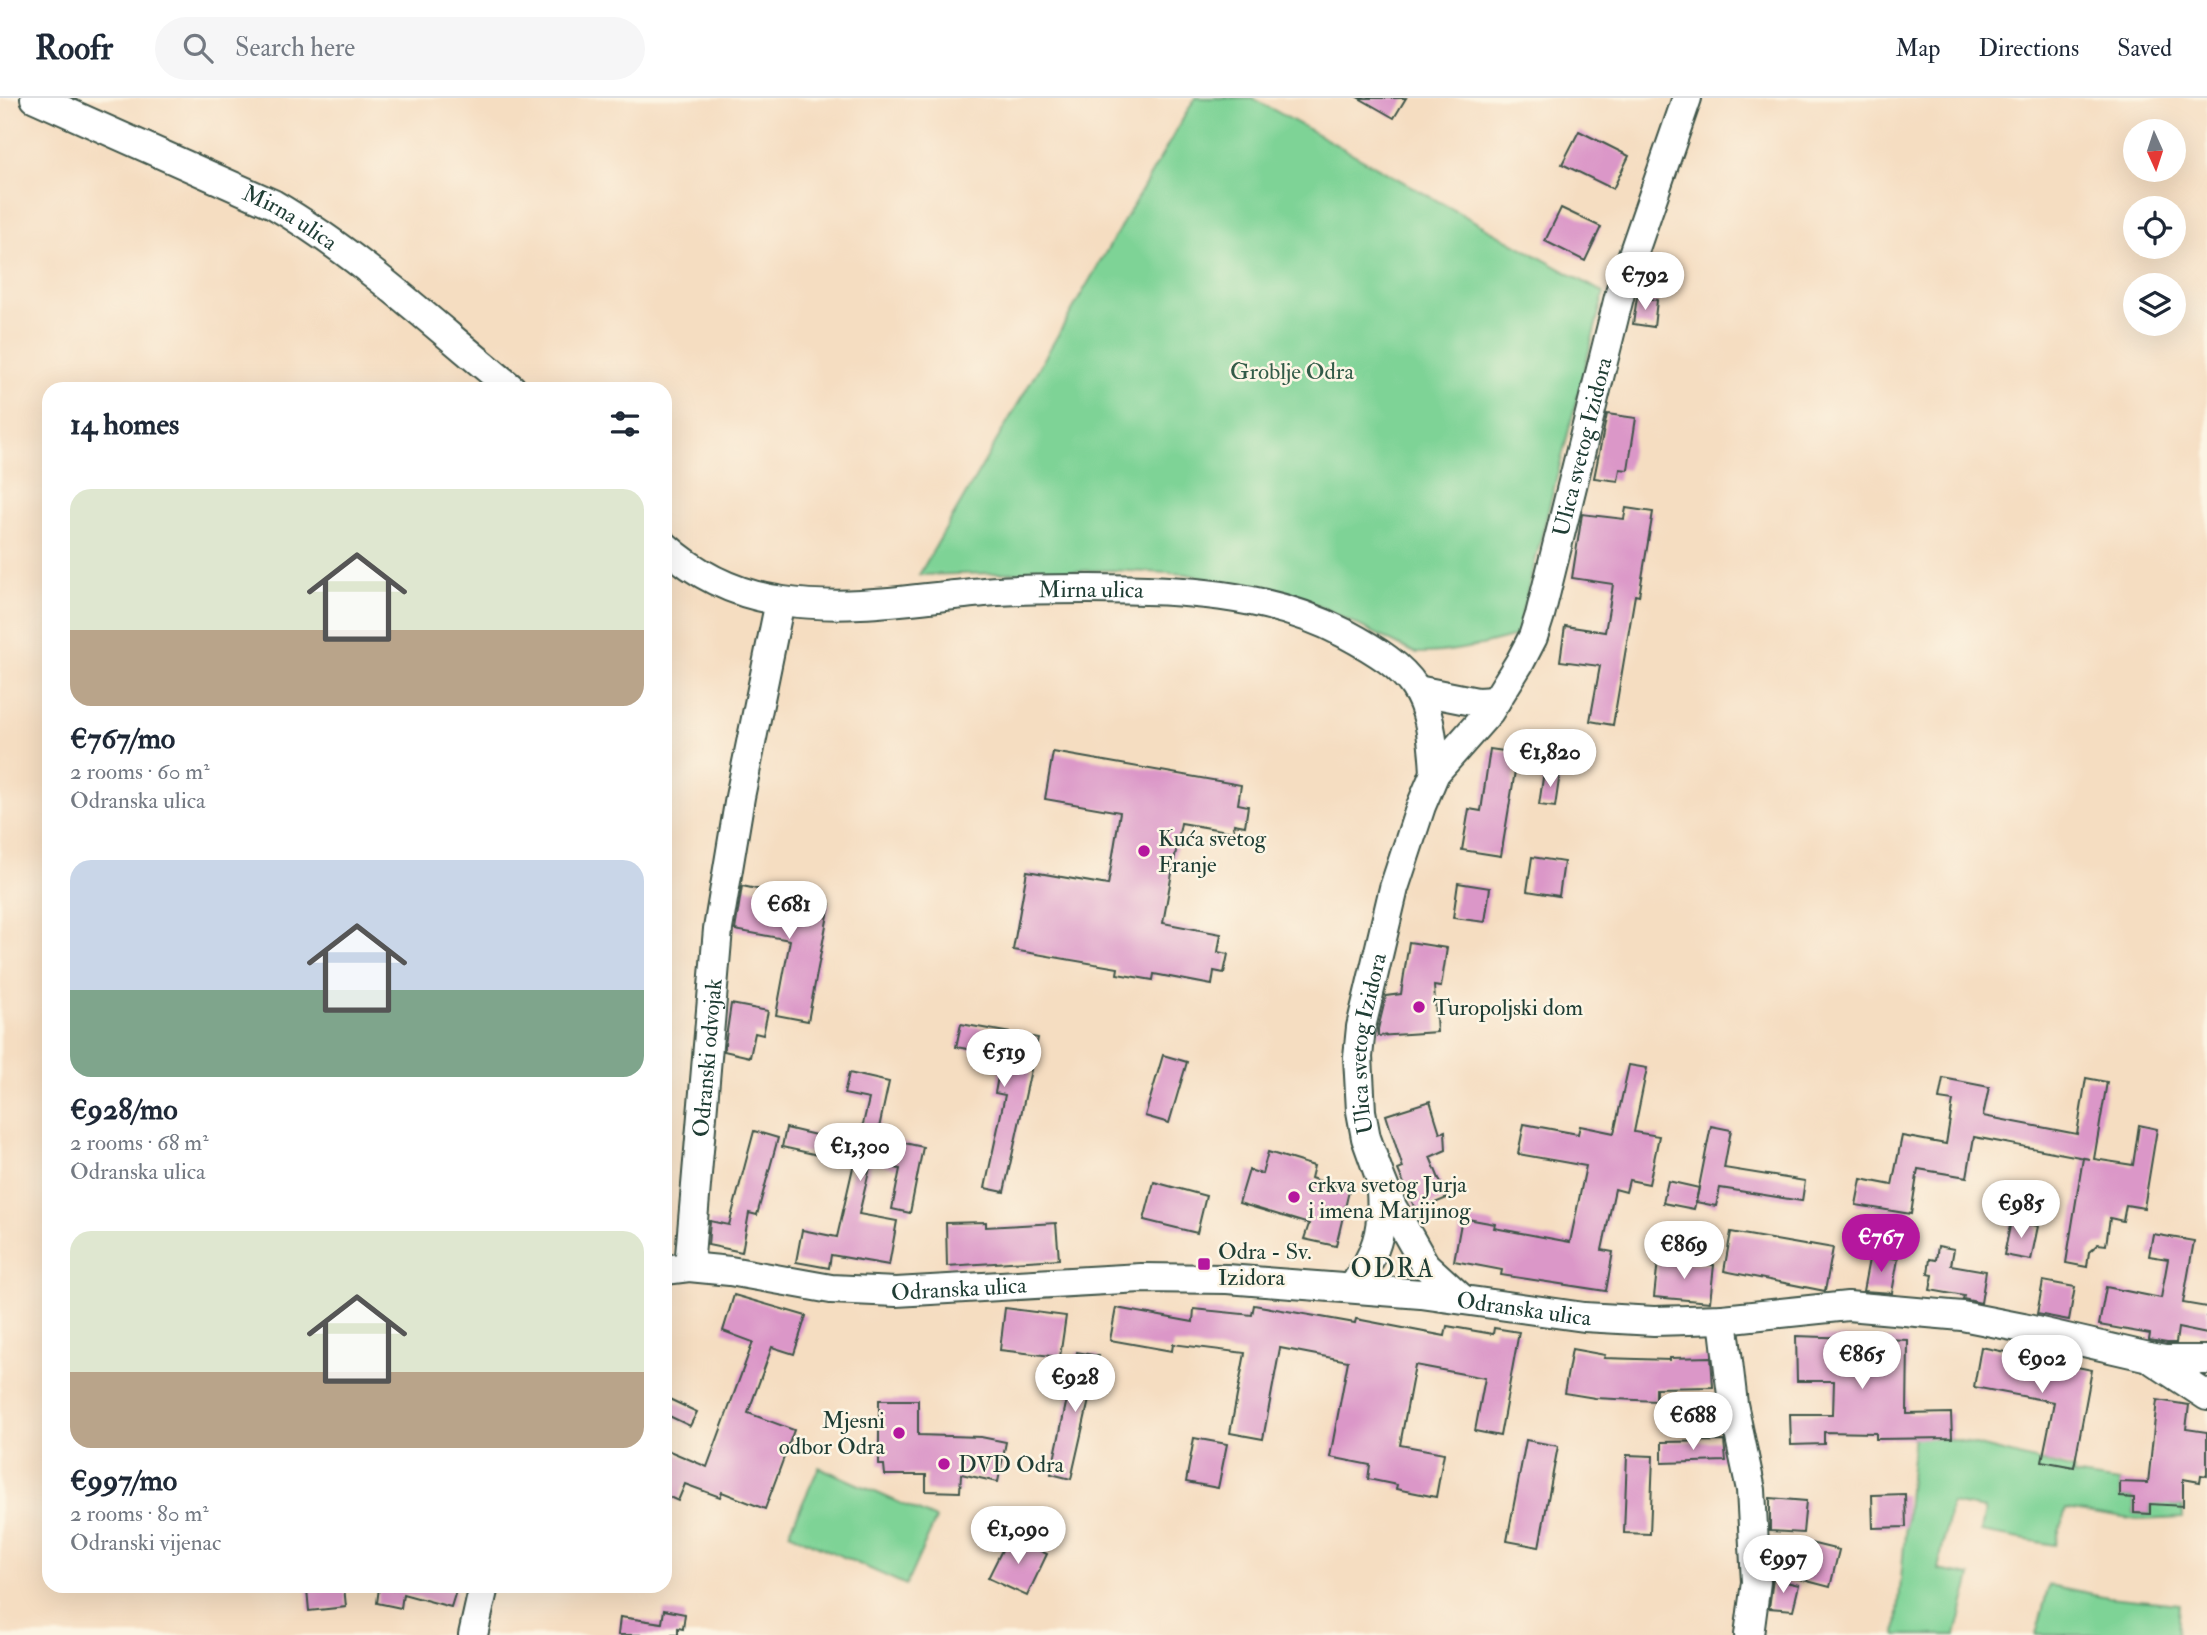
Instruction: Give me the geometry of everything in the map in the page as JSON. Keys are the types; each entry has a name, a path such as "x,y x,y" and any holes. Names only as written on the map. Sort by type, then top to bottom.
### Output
{"street":[{"name":"Mirna ulica","path":"35,98 273,204 307,224 340,247 504,382"},
{"name":"Ulica svetog Izidora","path":"1461,1298 1426,1265 1392,1207 1380,1177 1366,1138 1361,1111 1358,1057 1361,1027 1394,888 1435,773 1465,741 1496,701 1520,662 1540,615 1621,289 1686,98"},
{"name":"Mirna ulica","path":"672,551 696,571 748,593 780,601 811,604 867,604 1031,590 1149,589 1194,592 1268,605 1323,623 1369,647 1401,668 1417,690 1427,711 1433,738 1435,773"},
{"name":"Odranski odvojak","path":"672,1266 718,929 740,797 780,601"},
{"path":"1417,690 1477,702 1496,701"},
{"path":"1352,1288 1371,1258 1378,1238 1382,1209 1380,1177"},
{"name":"Odranska ulica","path":"672,1266 730,1271 854,1292 1184,1278 1352,1288 1461,1298 1608,1319 1654,1321 1723,1319 1848,1306 1887,1308 1962,1316 2165,1360 2207,1360"},
{"path":"1723,1319 1733,1404 1751,1490 1756,1582 1749,1635"},
{"path":"2149,1357 2207,1396"},
{"path":"473,1635 482,1593"}],"green space":[{"name":"Groblje Odra","path":"1195,98 1252,98 1604,293 1516,636 1479,646 1415,653 1303,598 1186,574 1111,570 919,575"},
{"path":"1914,1434 1956,1440 2074,1470 2073,1475 2120,1482 2120,1497 2134,1498 2134,1513 2150,1514 2151,1500 2170,1501 2171,1505 2183,1506 2183,1518 2137,1520 2066,1509 2055,1545 1981,1532 1985,1509 1951,1503 1938,1570 1971,1576 1956,1635 1896,1635"},
{"path":"819,1467 936,1519 906,1585 789,1533"},
{"path":"2049,1585 2108,1597 2179,1604 2177,1635 2036,1635"}],"building":[{"path":"1359,98 1406,98 1394,118"},
{"path":"1579,131 1629,156 1613,189 1562,164"},
{"path":"1561,208 1601,227 1585,261 1545,241"},
{"path":"1637,297 1657,300 1654,327 1633,324"},
{"path":"1607,414 1636,418 1628,470 1620,469 1618,481 1594,478"},
{"path":"1626,508 1653,512 1639,596 1635,595 1613,725 1590,721 1600,666 1560,661 1565,626 1605,632 1612,591 1613,584 1572,578 1582,514 1624,519"},
{"path":"1490,749 1518,753 1501,856 1462,850 1469,809 1481,811"},
{"name":"Kuća svetog Franje","path":"1053,752 1241,785 1238,804 1248,806 1245,826 1234,824 1233,832 1181,823 1163,923 1221,934 1218,952 1228,954 1224,973 1214,971 1212,985 1154,974 1153,980 1117,974 1118,968 1013,950 1027,871 1108,885 1120,812 1045,799"},
{"path":"1544,771 1560,773 1555,807 1539,805"},
{"path":"1532,857 1564,862 1559,896 1527,891"},
{"path":"1458,883 1490,888 1485,922 1453,918"},
{"path":"742,886 830,904 808,1021 776,1015 790,940 735,930"},
{"path":"1409,942 1447,948 1441,987 1434,986 1437,1032 1378,1036 1386,996 1401,994"},
{"path":"731,1004 768,1011 763,1035 755,1033 750,1057 724,1051"},
{"path":"961,1024 1038,1038 1004,1192 985,1188 1005,1095 995,1093 1002,1055 956,1047"},
{"path":"1163,1055 1187,1062 1169,1123 1145,1116"},
{"path":"1629,1065 1647,1068 1634,1132 1659,1136 1649,1184 1629,1180 1626,1192 1615,1189 1602,1250 1613,1252 1606,1291 1501,1275 1502,1270 1454,1261 1462,1218 1495,1224 1494,1228 1570,1242 1586,1166 1518,1154 1524,1124 1578,1134 1580,1126 1614,1133"},
{"path":"849,1073 889,1082 877,1137 923,1147 910,1213 892,1209 900,1169 871,1163 859,1214 897,1221 889,1265 831,1255 829,1268 796,1262 802,1230 837,1237 854,1163 782,1147 786,1128 858,1145 869,1099 844,1094"},
{"path":"1943,1078 1989,1087 1983,1116 2077,1134 2086,1078 2107,1082 2094,1159 2133,1165 2139,1125 2157,1129 2144,1208 2126,1205 2123,1221 2110,1218 2106,1245 2098,1244 2089,1252 2087,1267 2066,1263 2083,1158 2090,1159 1974,1137 1967,1177 1918,1169 1911,1214 1856,1205 1861,1179 1892,1185 1902,1136 1946,1144 1953,1101 1939,1099"},
{"path":"1430,1101 1440,1133 1445,1131 1446,1150 1430,1157 1447,1198 1416,1211 1398,1170 1403,1168 1386,1115"},
{"path":"1711,1126 1731,1130 1724,1168 1805,1181 1802,1201 1720,1188 1716,1206 1696,1202"},
{"path":"754,1131 778,1138 757,1215 749,1213 742,1252 708,1245 710,1221 729,1225"},
{"name":"crkva svetog Jurja i imena Marijinog","path":"1268,1152 1314,1166 1311,1178 1349,1191 1336,1246 1304,1239 1309,1224 1239,1203 1249,1170 1262,1174"},
{"path":"1668,1181 1699,1188 1694,1209 1663,1203"},
{"path":"1154,1182 1206,1196 1197,1233 1144,1220"},
{"path":"2011,1221 2038,1226 2031,1260 2004,1255"},
{"path":"986,1222 986,1227 1056,1223 1059,1259 947,1266 946,1223"},
{"path":"1731,1232 1833,1248 1825,1291 1724,1271"},
{"path":"2153,1234 2194,1241 2183,1303 2207,1307 2207,1334 2178,1328 2176,1343 2167,1343 2149,1340 2150,1334 2099,1325 2106,1287 2161,1298 2168,1259 2149,1256"},
{"path":"1938,1246 1954,1249 1951,1265 1986,1271 1981,1303 1963,1299 1964,1296 1930,1290 1933,1275 1928,1274 1930,1259 1936,1260"},
{"path":"1870,1254 1898,1259 1892,1293 1863,1291"},
{"path":"1658,1260 1714,1265 1710,1302 1654,1297"},
{"path":"2043,1281 2075,1287 2069,1320 2037,1314"},
{"path":"734,1295 806,1316 794,1354 772,1347 748,1413 794,1430 765,1509 722,1492 720,1497 685,1484 678,1501 672,1498 672,1452 707,1467 753,1342 723,1331"},
{"path":"1254,1305 1355,1323 1356,1319 1445,1336 1447,1326 1493,1334 1494,1328 1519,1332 1500,1436 1475,1431 1485,1378 1415,1365 1400,1445 1444,1453 1436,1497 1396,1489 1397,1485 1368,1479 1370,1465 1330,1457 1348,1361 1280,1348 1263,1439 1230,1433 1245,1353 1173,1344 1172,1351 1110,1340 1116,1308 1193,1322 1194,1309 1252,1315"},
{"path":"1005,1308 1066,1316 1060,1357 1000,1350"},
{"path":"1796,1336 1908,1340 1907,1414 1951,1413 1952,1438 1876,1439 1876,1433 1824,1432 1824,1444 1791,1445 1790,1414 1833,1414 1834,1381 1797,1381"},
{"path":"1981,1347 2092,1370 2074,1467 2042,1461 2054,1402 1974,1387"},
{"path":"1572,1349 1605,1355 1604,1358 1670,1360 1711,1357 1713,1387 1656,1388 1656,1401 1595,1398 1564,1393"},
{"path":"1077,1352 1099,1356 1071,1479 1051,1474"},
{"path":"672,1400 697,1412 690,1426 672,1417"},
{"path":"879,1400 918,1400 918,1435 981,1437 1006,1442 998,1482 961,1474 960,1492 926,1491 926,1475 885,1475 884,1465 879,1465"},
{"path":"2157,1400 2189,1405 2186,1429 2207,1432 2207,1476 2201,1475 2200,1482 2183,1479 2183,1506 2150,1504 2150,1514 2134,1513 2134,1498 2120,1497 2120,1482 2148,1483"},
{"path":"1194,1438 1227,1444 1218,1488 1186,1482"},
{"path":"1526,1440 1558,1446 1539,1547 1507,1541"},
{"path":"1724,1441 1726,1461 1662,1463 1662,1442"},
{"path":"1627,1455 1653,1456 1650,1534 1624,1533"},
{"path":"1905,1494 1906,1527 1873,1528 1872,1495"},
{"path":"1770,1498 1806,1501 1803,1533 1770,1531"},
{"path":"1009,1536 1047,1554 1027,1596 988,1578"},
{"path":"1802,1541 1839,1550 1830,1587 1792,1577"},
{"path":"1773,1579 1799,1585 1793,1610 1769,1608"},
{"path":"307,1593 345,1593 346,1607 309,1611"},
{"path":"378,1593 455,1593 451,1607 403,1594 401,1608 377,1603"},
{"path":"664,1610 685,1614 683,1629 678,1628 678,1635 618,1635 620,1617 662,1623"}],"place":[{"name":"Kuća svetog Franje","path":"1144,851"},
{"name":"Turopoljski dom","path":"1419,1007"},
{"name":"crkva svetog Jurja i imena Marijinog","path":"1294,1197"},
{"name":"Odra - Sv. Izidora","path":"1204,1264"},
{"name":"Mjesni odbor Odra","path":"899,1433"},
{"name":"DVD Odra","path":"944,1464"}],"district":[{"name":"ODRA","path":"1393,1269"}]}
